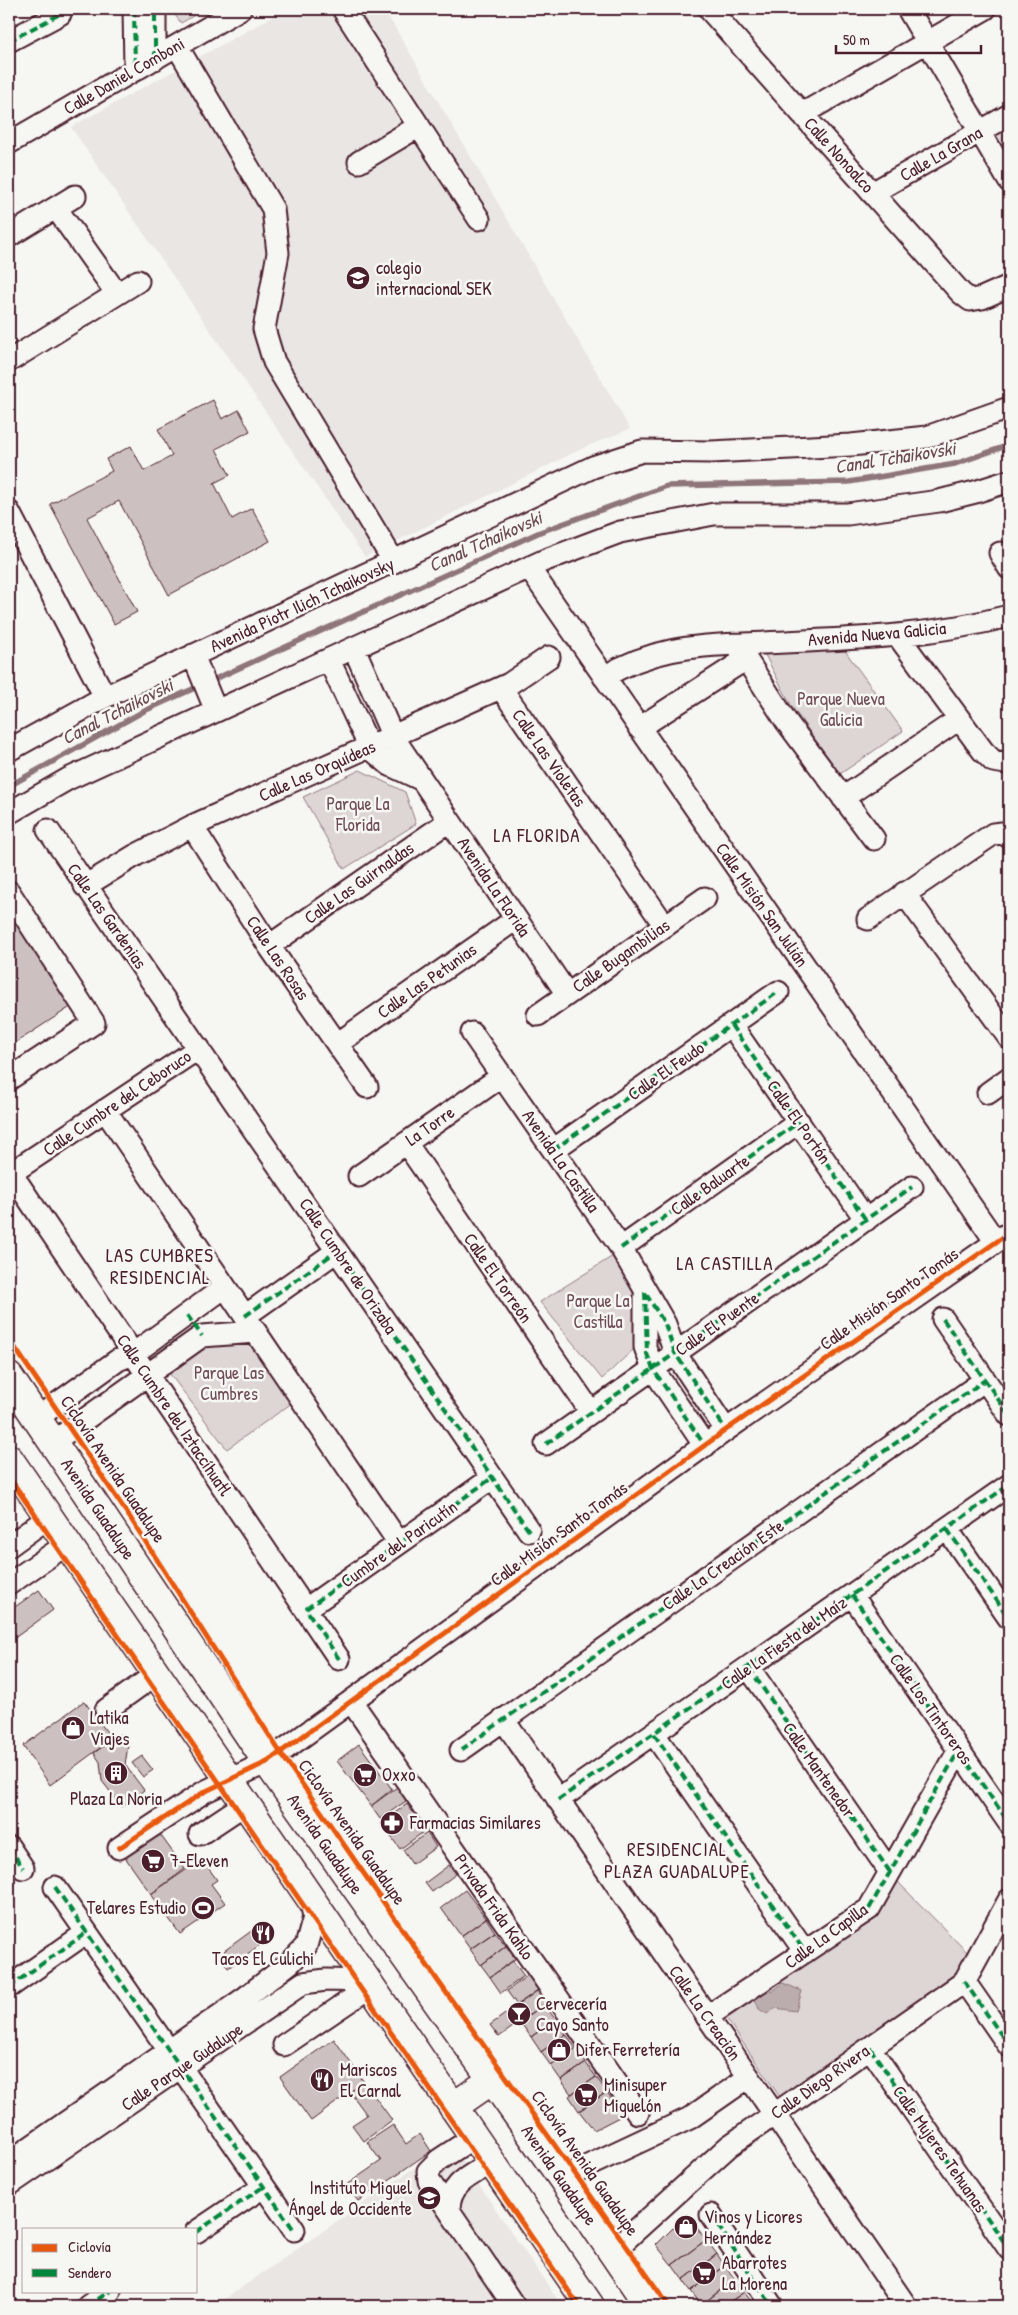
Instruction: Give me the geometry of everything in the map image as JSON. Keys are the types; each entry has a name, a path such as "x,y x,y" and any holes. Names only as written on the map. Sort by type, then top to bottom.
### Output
{"main road":[{"name":"Avenida Guadalupe","path":"9,1377 267,1762 562,2178 649,2306"},
{"path":"9,1459 367,1984 590,2306"},
{"path":"453,2107 492,2080"}],"street":[{"path":"134,9 134,70"},
{"path":"154,59 155,9"},
{"name":"Calle Daniel Comboni","path":"9,143 240,9"},
{"path":"343,9 479,219"},
{"name":"Calle Nonoalco","path":"709,9 961,293 970,300 982,298 1009,286"},
{"path":"908,9 1008,177"},
{"path":"802,114 985,9"},
{"path":"9,41 60,14"},
{"path":"177,46 273,209 278,253 264,329 274,362 394,562"},
{"name":"Calle La Grana","path":"872,193 1009,116"},
{"path":"359,162 419,126"},
{"path":"9,236 75,196"},
{"path":"56,208 117,294"},
{"path":"9,361 138,281"},
{"name":"Avenida Piotr Ilich Tchaikovsky","path":"9,750 105,697 197,665 394,562 593,467 642,451 711,452 851,444 927,437 1009,408"},
{"path":"9,813 68,779 213,704 328,660 529,568 620,532 714,514 848,514 939,500 975,492 1009,481"},
{"path":"9,512 105,697"},
{"name":"Calle Misión San Julián","path":"529,568 639,728 1002,1237"},
{"name":"Avenida Nueva Galicia","path":"604,677 632,663 675,649 700,645 745,651 898,636 960,627 1009,616"},
{"path":"898,636 988,756 993,761 1007,762"},
{"name":"Avenida La Florida","path":"354,648 393,737 567,994"},
{"path":"745,651 786,721 874,839"},
{"name":"Avenida Nueva Galicia","path":"639,728 745,651"},
{"name":"Calle Las Orquídeas","path":"86,886 136,855 192,826 501,688 549,657"},
{"path":"328,660 370,748 390,765 420,779"},
{"path":"197,665 213,704"},
{"name":"Calle Las Violetas","path":"501,688 665,926"},
{"path":"843,798 959,719"},
{"name":"Calle Las Guirnaldas","path":"269,946 449,821"},
{"name":"Calle Las Rosas","path":"192,826 269,946 367,1087"},
{"name":"Calle Las Gardenias","path":"48,830 166,1001"},
{"path":"868,919 993,834 1002,833 1009,837"},
{"path":"9,892 94,1023 9,1079"},
{"path":"904,893 1009,1038"},
{"name":"Calle Bugambilias","path":"538,1015 705,898"},
{"name":"Calle Las Petunias","path":"337,1044 516,919"},
{"name":"Calle El Feudo","path":"553,1150 778,992"},
{"name":"Calle Cumbre de Orizaba","path":"166,1001 529,1531"},
{"name":"Calle El Portón","path":"731,1025 866,1220"},
{"name":"Avenida La Castilla","path":"472,1032 620,1248 644,1292 665,1324 675,1353 726,1430"},
{"name":"Calle Cumbre del Ceboruco","path":"10,1172 199,1048"},
{"name":"La Torre","path":"359,1176 502,1076"},
{"path":"988,1093 1009,1078"},
{"path":"105,1110 399,1543"},
{"name":"Calle Baluarte","path":"620,1248 799,1122"},
{"name":"Calle El Torreón","path":"406,1143 591,1412"},
{"name":"Calle Cumbre del Iztaccíhuatl","path":"10,1172 339,1658"},
{"name":"Calle El Puente","path":"546,1444 912,1187"},
{"name":"Calle Misión Santo Tomás","path":"119,1848 204,1792 267,1762 726,1430 1002,1237"},
{"path":"53,1442 202,1336 250,1324 337,1251"},
{"path":"37,1418 118,1360 133,1354 225,1287"},
{"name":"Avenida La Castilla","path":"644,1292 645,1347 652,1369 705,1446"},
{"path":"187,1314 202,1336"},
{"path":"943,1319 1009,1415"},
{"name":"Calle La Creación Este","path":"461,1750 985,1380"},
{"name":"Cumbre del Paricutín","path":"306,1609 492,1478"},
{"name":"Calle La Fiesta del Maíz","path":"558,1800 1009,1485"},
{"path":"9,1546 49,1517"},
{"path":"947,1529 1009,1618"},
{"path":"9,1584 67,1544"},
{"name":"Calle Los Tintoreros","path":"852,1595 1009,1823"},
{"name":"Calle Mantenedor","path":"749,1668 890,1872"},
{"path":"106,1710 156,1674"},
{"name":"Privada Frida Kahlo","path":"351,1701 638,2113"},
{"name":"Calle La Creación","path":"503,1719 906,2306"},
{"path":"654,1734 805,1952"},
{"name":"Calle La Capilla","path":"707,2017 869,1909 959,1750"},
{"path":"200,1834 245,1804"},
{"path":"9,1847 23,1868"},
{"path":"55,1887 294,2230"},
{"name":"Calle Diego Rivera","path":"612,2252 729,2146 964,1981 1009,1900"},
{"name":"Calle Parque Gudalupe","path":"9,2162 246,1997 290,1963 306,1946 314,1917 311,1902"},
{"path":"9,1987 86,1933"},
{"path":"290,1963 302,1983"},
{"name":"Calle Parque Gudalupe","path":"9,2186 181,2069 302,1983 326,1980 367,1984"},
{"path":"964,1981 1009,2046"},
{"path":"284,2045 367,1984"},
{"path":"246,1997 259,2014"},
{"name":"Calle Mujeres Tehuanas","path":"870,2048 1009,2249"},
{"path":"562,2178 690,2118 749,2077"},
{"path":"474,2137 439,2160 428,2172 429,2181 514,2306"},
{"path":"448,2209 449,2197 456,2186 491,2162"},
{"path":"198,2231 262,2186"},
{"path":"711,2215 772,2306"},
{"path":"88,2306 109,2292"}],"shaded area":[{"name":"colegio internacional SEK","path":"287,9 384,9 630,429 587,446 365,557 71,127"},
{"path":"783,1983 802,1991 796,2011 775,2008 767,2014 759,2009 755,1999 767,1985 771,1992"},
{"name":"Instituto Miguel Ángel de Occidente","path":"450,2143 562,2306 215,2306 293,2252"}],"green space":[{"path":"174,9 205,9 181,23 175,15"},
{"path":"1009,123 1009,168 990,133"},
{"name":"Parque Nueva Galicia","path":"843,648 903,731 840,774 792,707 764,653"},
{"name":"Parque La Florida","path":"360,770 405,792 416,824 344,869 303,797"},
{"name":"Parque La Castilla","path":"613,1256 636,1295 638,1345 602,1379 540,1302"},
{"name":"Parque Las Cumbres","path":"204,1340 251,1340 292,1403 227,1449 166,1369"},
{"path":"892,1876 971,1956 961,1976 784,2103 724,2015"}],"building":[{"path":"213,400 222,419 239,410 250,431 216,449 230,475 214,483 232,519 252,508 270,541 169,595 119,501 87,518 137,612 114,624 50,504 112,471 106,459 131,446 144,471 172,456 158,429"},
{"path":"9,902 75,1004 9,1047"},
{"path":"39,1590 53,1610 9,1642 9,1611"},
{"path":"84,1701 112,1739 50,1785 23,1746"},
{"name":"Plaza La Noria","path":"120,1734 128,1745 125,1765 144,1790 122,1807 102,1781 100,1762 94,1753"},
{"name":"Oxxo","path":"359,1744 392,1789 371,1806 337,1761"},
{"path":"142,1756 153,1770 143,1777 132,1763"},
{"path":"397,1787 406,1801 380,1819 371,1806"},
{"path":"407,1804 426,1830 400,1849 381,1823"},
{"name":"7-Eleven","path":"156,1829 185,1869 151,1894 122,1853"},
{"path":"427,1833 436,1847 412,1864 403,1850"},
{"path":"202,1859 217,1880 211,1884 225,1903 180,1934 151,1894"},
{"path":"449,1865 456,1874 432,1892 425,1883"},
{"path":"465,1890 486,1918 461,1936 441,1908"},
{"path":"486,1918 495,1932 470,1949 461,1936"},
{"path":"261,1924 271,1937 228,1968 221,1959 227,1954 224,1951"},
{"path":"495,1932 506,1946 481,1965 470,1949"},
{"path":"506,1946 515,1959 490,1977 481,1965"},
{"path":"513,1961 524,1976 501,1993 490,1977"},
{"path":"528,1975 539,1989 517,2005 507,1991"},
{"name":"Cervecería Cayo Santo","path":"537,1991 546,2003 499,2037 490,2025"},
{"path":"544,2004 555,2019 531,2037 520,2022"},
{"path":"555,2019 566,2034 541,2052 531,2037"},
{"name":"Difer Ferretería","path":"566,2034 576,2048 551,2066 541,2052"},
{"name":"Mariscos El Carnal","path":"334,2039 364,2082 311,2121 280,2077"},
{"path":"576,2048 586,2063 561,2080 551,2066"},
{"path":"586,2063 596,2077 571,2094 561,2080"},
{"path":"596,2077 607,2092 579,2111 569,2096"},
{"path":"364,2082 392,2120 364,2141 352,2125 367,2115 350,2092"},
{"path":"607,2092 623,2115 594,2130 579,2111"},
{"path":"393,2125 406,2144 420,2134 431,2151 358,2201 346,2185 381,2161 367,2142"},
{"name":"Vinos y Licores Hernández","path":"687,2214 706,2240 672,2265 656,2245"},
{"path":"706,2240 717,2254 683,2280 672,2265"},
{"name":"Abarrotes La Morena","path":"717,2254 725,2266 691,2291 683,2280"},
{"path":"725,2266 735,2279 701,2305 691,2291"},
{"path":"735,2279 744,2292 724,2306 700,2306"},
{"path":"744,2292 755,2306 724,2306"}],"waterway":[{"name":"Canal Tchaikovski","path":"9,786 144,711 540,532 667,486 849,482 955,464 1009,445"}],"marked path":[{"path":"134,9 135,70"},
{"path":"155,9 155,59"},
{"path":"9,41 60,14"},
{"path":"553,1150 778,992"},
{"path":"731,1025 866,1220"},
{"path":"621,1248 799,1122"},
{"path":"546,1444 912,1187"},
{"path":"245,1316 337,1251 529,1531"},
{"path":"645,1292 647,1354 653,1369 705,1446"},
{"path":"646,1294 665,1324 675,1353 726,1430"},
{"path":"187,1315 202,1336"},
{"path":"943,1319 1009,1415"},
{"path":"461,1750 985,1380"},
{"path":"339,1659 306,1609 492,1478"},
{"path":"558,1800 1009,1485"},
{"path":"947,1529 1009,1618"},
{"path":"852,1595 1009,1823"},
{"path":"749,1668 890,1872"},
{"path":"654,1734 805,1952"},
{"path":"869,1909 959,1750"},
{"path":"9,1847 23,1868"},
{"path":"55,1887 294,2230"},
{"path":"9,1987 86,1933"},
{"path":"964,1981 1009,2046"},
{"path":"870,2048 1009,2249"},
{"path":"198,2231 263,2187"},
{"path":"711,2215 772,2306"},
{"path":"88,2306 109,2292"}],"cycle path":[{"path":"119,1848 204,1792 267,1762 726,1430 1009,1233"},
{"name":"Ciclovía Avenida Guadalupe","path":"9,1339 131,1519 280,1752 438,1981 669,2306"},
{"path":"9,1477 579,2306"}],"place":[{"name":"colegio internacional SEK","path":"358,278"},
{"name":"Latika Viajes","path":"73,1728"},
{"name":"Plaza La Noria","path":"116,1773"},
{"name":"Oxxo","path":"365,1775"},
{"name":"Farmacias Similares","path":"392,1823"},
{"name":"7-Eleven","path":"153,1861"},
{"name":"Telares Estudio","path":"203,1908"},
{"name":"Tacos El Culichi","path":"263,1933"},
{"name":"Cervecería Cayo Santo","path":"519,2014"},
{"name":"Difer Ferretería","path":"559,2050"},
{"name":"Mariscos El Carnal","path":"322,2080"},
{"name":"Minisuper Miguelón","path":"586,2095"},
{"name":"Instituto Miguel Ángel de Occidente","path":"429,2198"},
{"name":"Vinos y Licores Hernández","path":"686,2227"},
{"name":"Abarrotes La Morena","path":"704,2273"}],"district":[{"name":"LA FLORIDA","path":"537,835"},
{"name":"LA CASTILLA","path":"725,1263"},
{"name":"LAS CUMBRES RESIDENCIAL","path":"160,1266"},
{"name":"RESIDENCIAL PLAZA GUADALUPE","path":"677,1860"}]}
